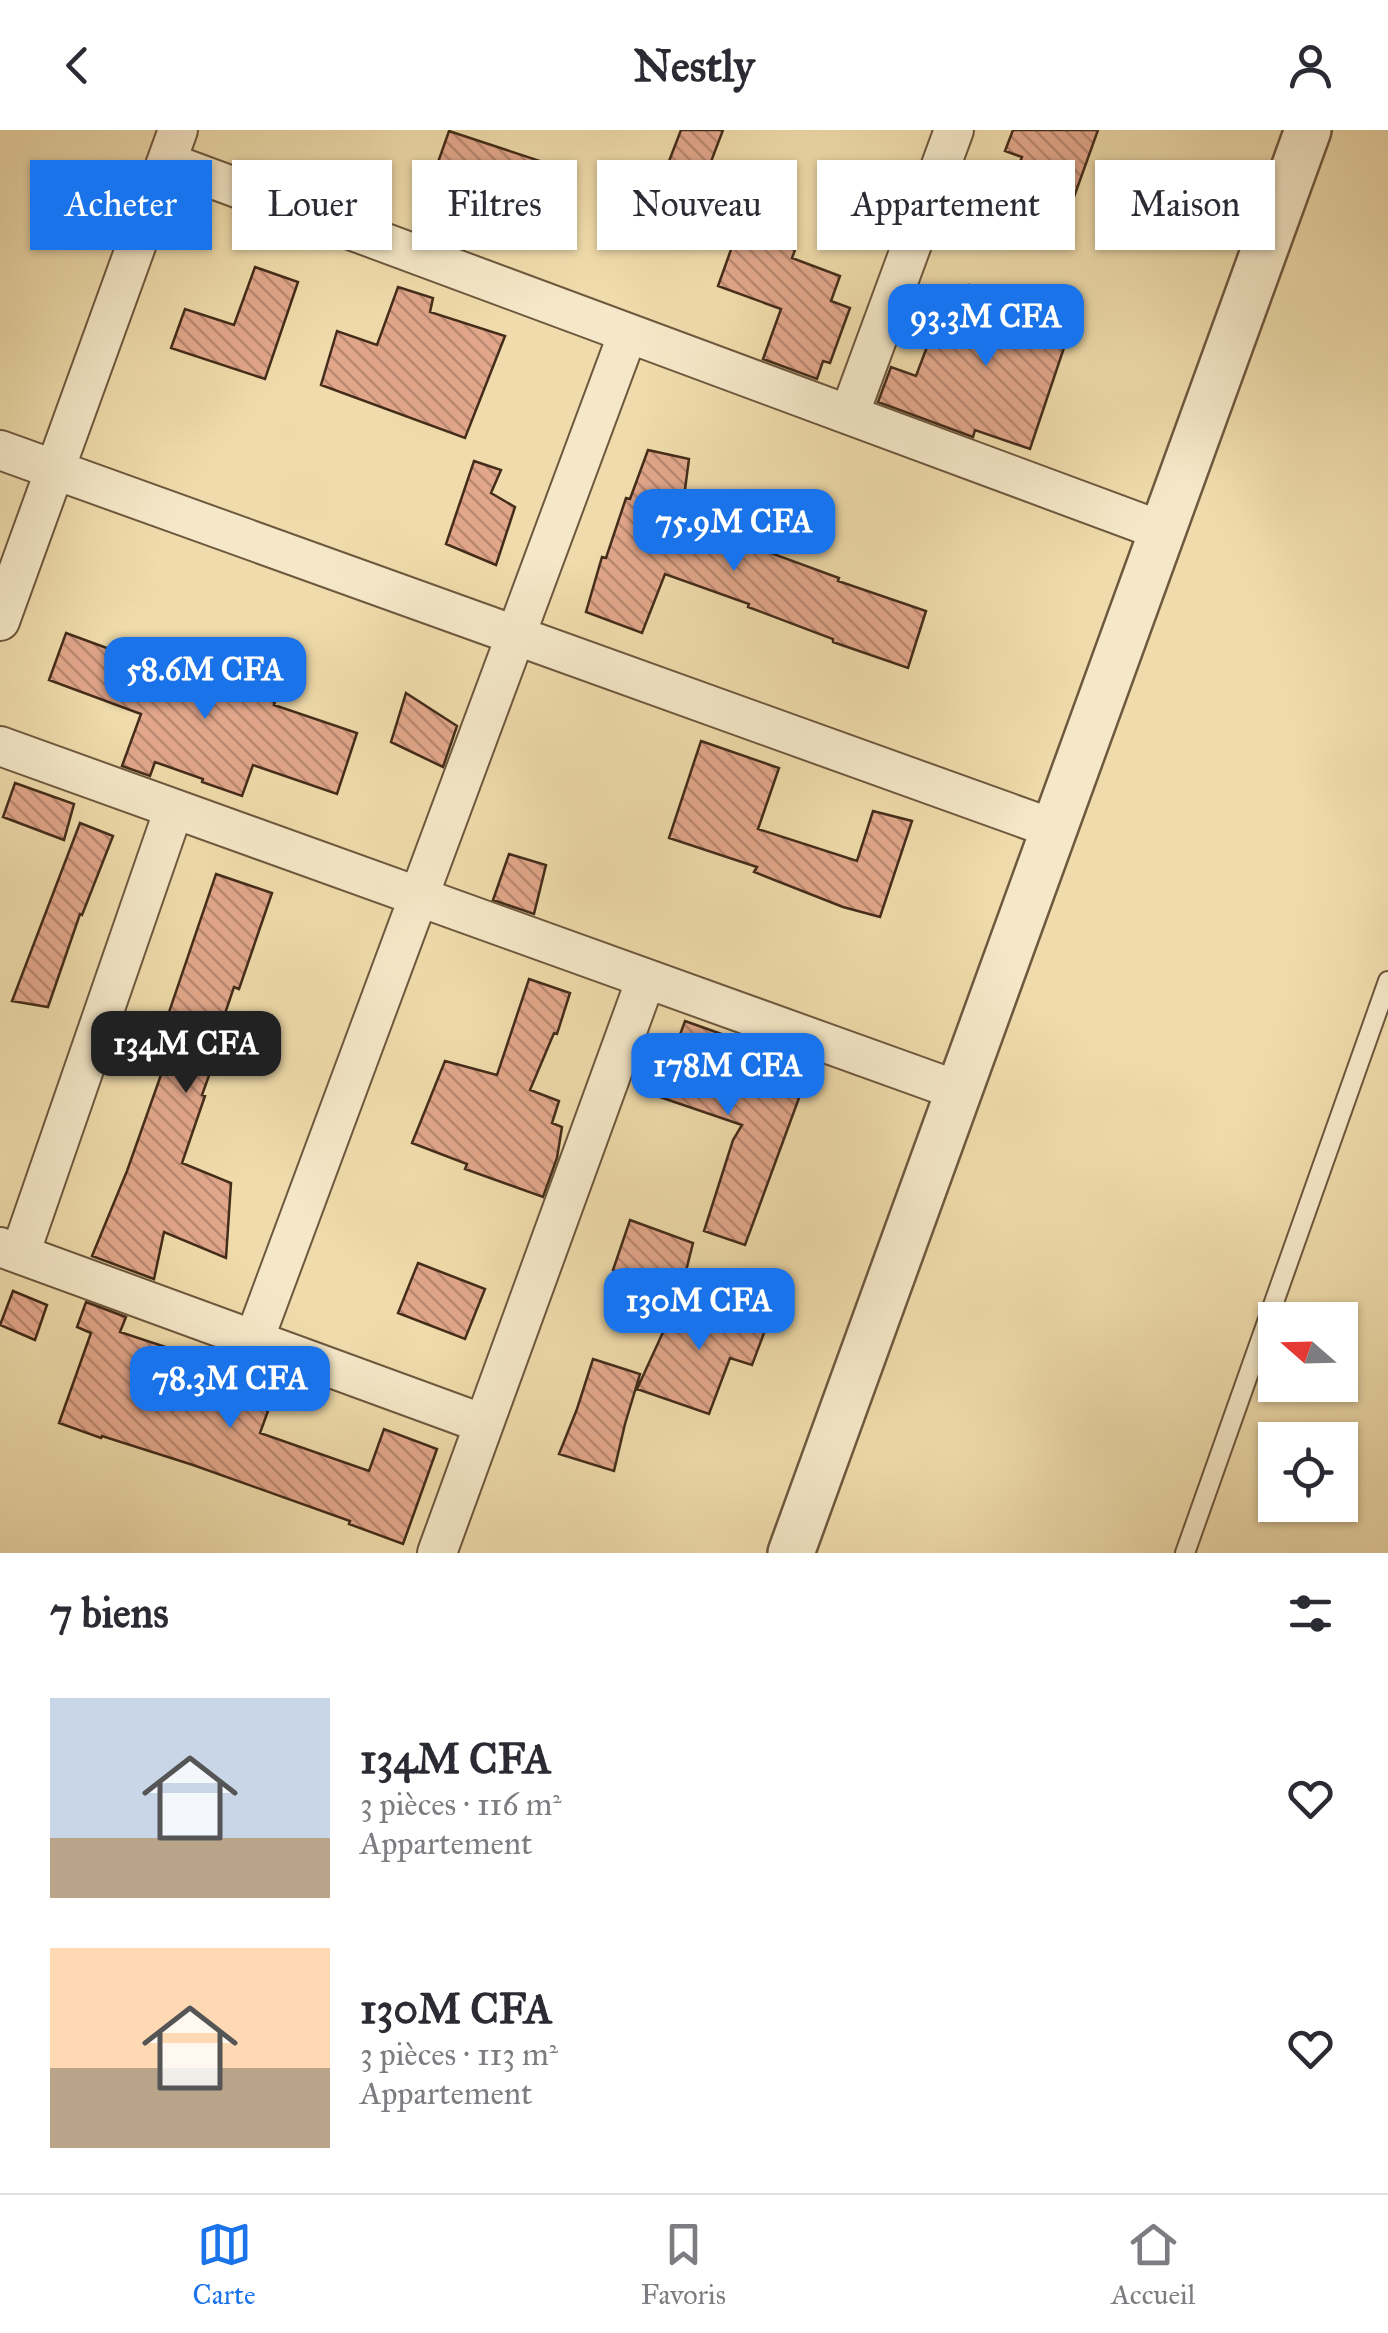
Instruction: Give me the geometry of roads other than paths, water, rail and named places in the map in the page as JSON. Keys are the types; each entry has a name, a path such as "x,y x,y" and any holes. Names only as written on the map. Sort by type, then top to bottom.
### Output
{"street":[{"path":"791,1553 1308,130"},
{"path":"849,415 950,131"},
{"path":"0,621 172,146 628,333 1162,531"},
{"path":"254,1340 628,333"},
{"path":"0,450 1054,828"},
{"path":"0,746 959,1091"},
{"path":"174,809 10,1250 484,1424"},
{"path":"437,1553 646,979"}],"lane":[{"path":"1185,1553 1388,981"}]}
